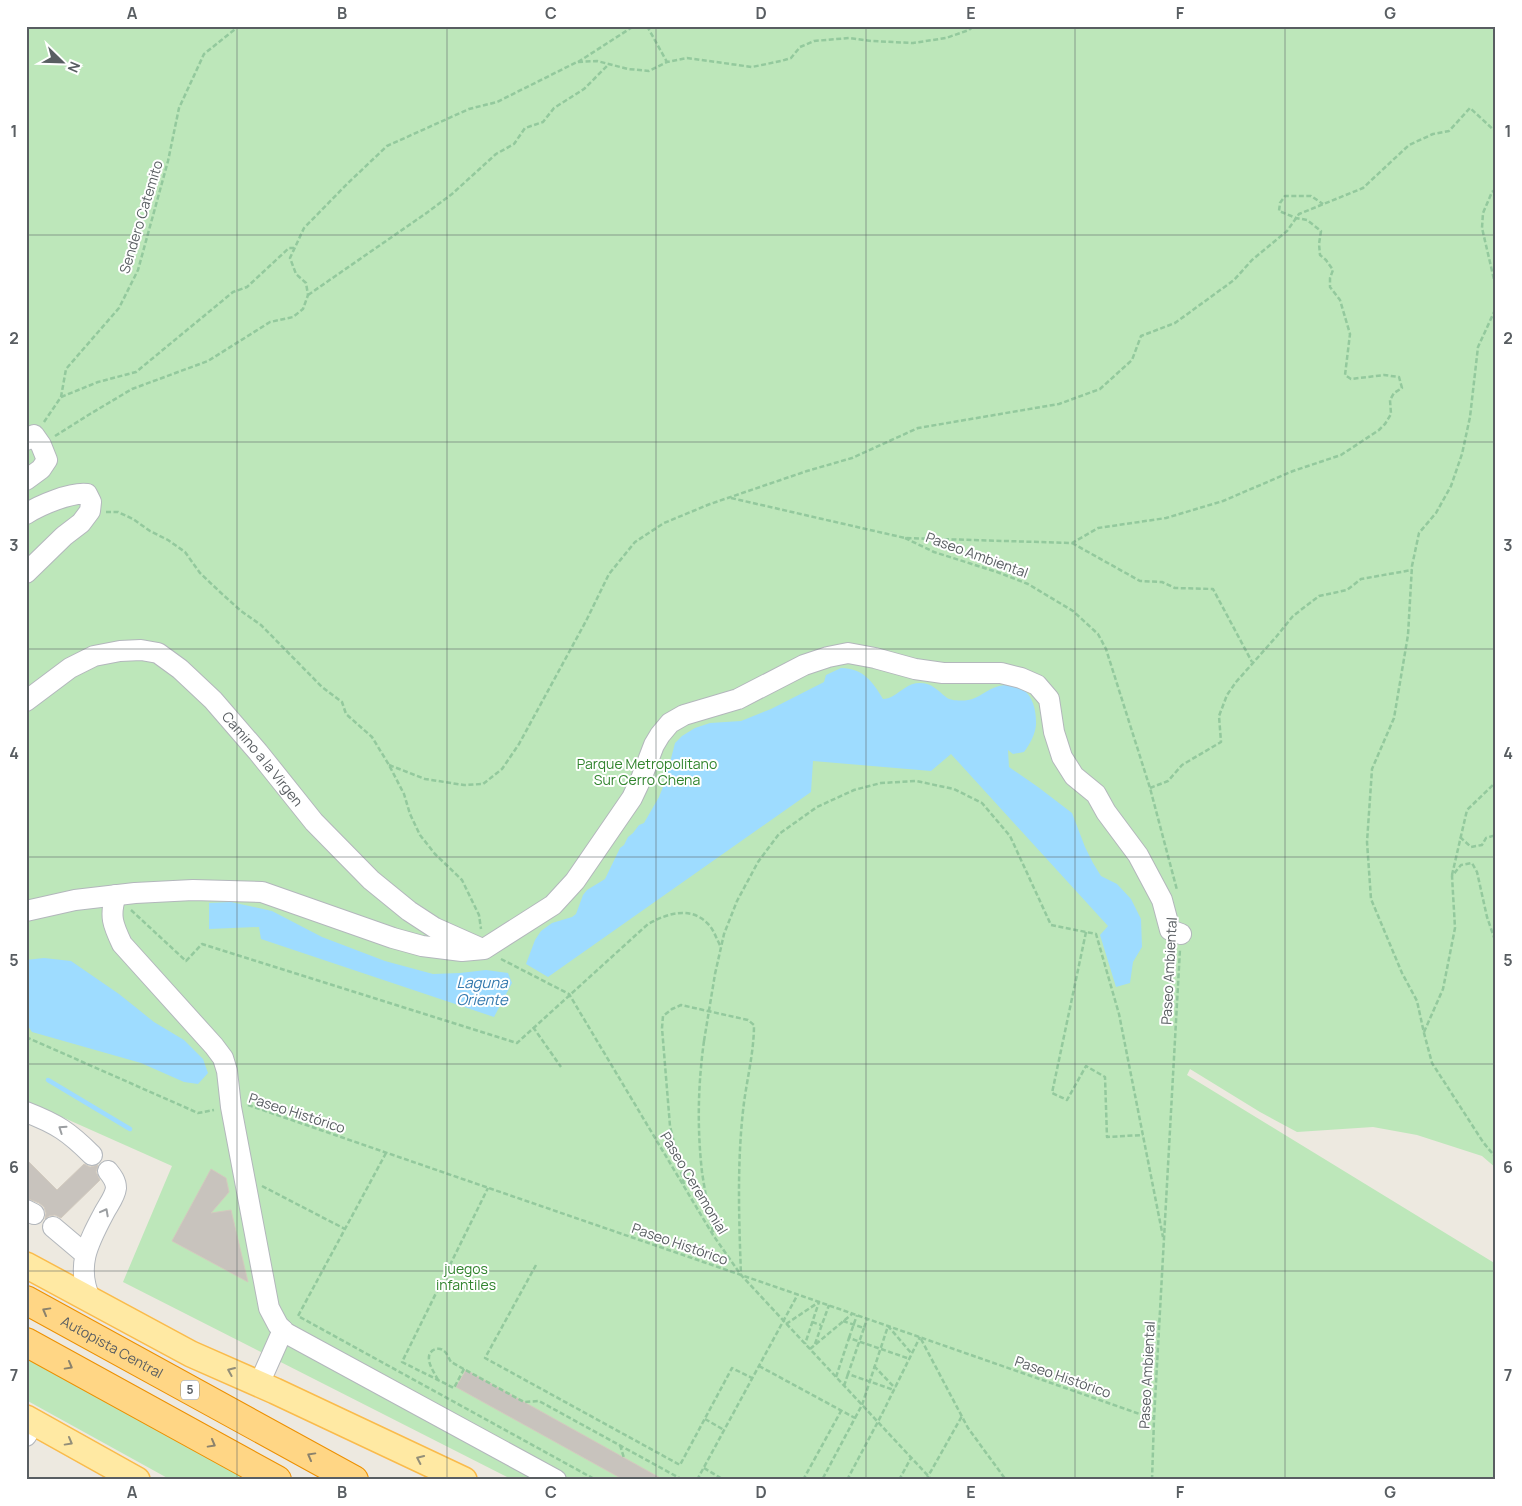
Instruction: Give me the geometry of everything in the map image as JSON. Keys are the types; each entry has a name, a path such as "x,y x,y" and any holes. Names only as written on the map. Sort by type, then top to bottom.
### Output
{"highway":[{"name":"Autopista Central","path":"26,1300 354,1480"},
{"path":"26,1342 277,1480"}],"main road":[{"path":"26,1265 191,1354 464,1480"},
{"path":"29,1426 125,1477"}],"lane":[{"path":"26,480 41,469 47,460 34,440"},
{"path":"26,514 39,506 80,493 87,494 91,502 90,511 81,523 64,536 26,573"},
{"name":"Camino a la Virgen","path":"26,700 70,668 94,656 120,651 141,650 158,653 180,669 213,700 258,752 314,822 371,880 409,911 435,928 484,949"},
{"path":"26,911 75,900 116,895 194,890 262,892 393,938 422,946 462,951 484,949 552,905 575,881 632,798 642,779 654,745 670,723 684,715 738,699 804,666 828,657 848,653 915,669 943,672 1001,673 1021,678 1037,685 1048,699 1054,732 1062,757 1074,776 1096,794 1106,812 1138,856 1162,900 1170,930 1180,934"},
{"path":"116,895 112,912 113,922 122,944 223,1058 227,1071 231,1106 269,1308 278,1324 283,1330 556,1480"},
{"path":"26,1112 57,1125 72,1136 92,1156"},
{"path":"91,1301 84,1283 83,1273 92,1235 116,1190 115,1181 108,1172"},
{"path":"53,1227 86,1254"},
{"path":"259,1384 283,1330"}],"path":[{"name":"Sendero Catemito","path":"34,440 61,397 66,369 119,308 138,270 168,161 179,108 204,54 239,26"},
{"path":"34,440 90,414 132,389 208,360 270,322 293,317 303,309 308,295 306,283 296,274 290,258 304,228 387,146 469,109 497,102 577,62 634,26"},
{"path":"647,26 666,62"},
{"path":"577,62 597,61 628,69 649,71 666,62 687,58 752,67 781,62 790,58 800,47 814,42 849,38 913,43 946,38 969,30 974,26"},
{"path":"308,295 452,194 496,154 514,144 525,128 543,122 554,108 584,88 609,64"},
{"path":"389,764 425,779 464,785 483,784 502,769 520,744 609,574 635,542 664,523 729,497 852,458 918,428 1060,404 1100,389 1132,360 1141,336 1175,322 1234,280 1252,260 1287,231 1299,214 1363,188 1409,145 1433,134 1449,131 1470,108 1496,132"},
{"path":"1496,189 1492,192 1483,213 1482,228 1496,288"},
{"path":"1072,543 1098,528 1166,518 1223,501 1293,471 1341,455 1385,424 1391,414 1390,400 1394,393 1402,388 1399,377 1384,375 1351,379 1345,375 1350,334 1340,300 1330,287 1330,278 1333,270 1320,255 1321,231 1307,220 1279,211 1280,203 1285,196 1311,196 1324,204"},
{"path":"61,397 98,382 136,372 234,292 247,287 289,248 294,248"},
{"path":"1496,302 1495,310 1478,347 1470,417 1462,454 1451,486 1436,513 1419,533 1412,570 1408,635 1394,718 1372,769 1366,842 1371,899 1402,973 1417,1001 1432,1063 1483,1142 1496,1158"},
{"path":"729,497 905,538 1072,543 1140,582 1162,582 1175,588 1213,589 1252,662"},
{"path":"90,511 118,512 133,519 186,552 200,573 241,611 261,625 322,687 342,702 346,714 372,737 389,764 404,794 410,814 420,835 435,854 462,880 479,915 484,949 569,994"},
{"name":"Paseo Ambiental","path":"905,538 934,552 1028,584 1073,611 1098,634 1106,649 1150,788 1180,898"},
{"path":"1150,788 1168,781 1182,765 1221,742 1219,716 1227,695 1252,662 1293,616 1319,596 1347,590 1361,579 1412,570"},
{"path":"713,1235 702,1172 699,1129 699,1079 715,974 724,934 737,901 758,862 779,834 817,807 854,790 881,783 916,781 954,790 982,803 1010,836 1051,925 1096,934 1119,1014 1164,1242"},
{"path":"1424,1033 1443,989 1455,928 1452,876 1467,810 1496,782"},
{"path":"1460,837 1471,848 1482,845 1486,838 1496,835"},
{"path":"1452,876 1461,865 1472,863 1477,872 1487,917 1496,943"},
{"path":"116,895 186,961 202,944 516,1043 648,924 664,915 681,912 696,915 710,926 721,947"},
{"path":"1086,932 1052,1093 1067,1100 1086,1066 1105,1077 1107,1137 1143,1135"},
{"name":"Paseo Ambiental","path":"1152,1480 1180,934"},
{"name":"Paseo Ceremonial","path":"569,994 713,1235 741,1275 911,1458 927,1478 932,1480"},
{"path":"685,1188 670,1126 662,1028 663,1016 681,1005 748,1020 754,1025 754,1041 743,1110 739,1158 741,1275"},
{"path":"533,1028 561,1067"},
{"name":"Paseo Histórico","path":"26,1037 198,1113 244,1104 798,1294 1154,1419"},
{"path":"386,1153 298,1316 596,1480"},
{"path":"244,1176 345,1229"},
{"path":"465,1370 454,1388 402,1362 488,1188"},
{"path":"536,1265 486,1358 680,1465 732,1368 752,1378"},
{"path":"697,1480 798,1294"},
{"path":"804,1344 819,1302"},
{"path":"786,1324 819,1302"},
{"path":"814,1345 828,1305"},
{"path":"810,1349 852,1314"},
{"path":"836,1377 857,1315"},
{"path":"844,1386 867,1319"},
{"path":"843,1321 864,1328"},
{"path":"812,1322 821,1326"},
{"path":"822,1480 862,1405 888,1326 912,1354"},
{"path":"847,1480 920,1337"},
{"path":"920,1337 968,1428 1006,1480"},
{"path":"849,1338 910,1359"},
{"path":"438,1380 428,1360 431,1351 440,1349 445,1351 451,1362 524,1402 539,1401 683,1480"},
{"path":"758,1366 855,1418"},
{"path":"874,1366 894,1389"},
{"path":"848,1374 894,1389"},
{"path":"803,1480 840,1411"},
{"path":"927,1478 962,1416"},
{"path":"705,1419 724,1430"},
{"path":"620,1445 624,1458"},
{"path":"899,1480 911,1458"},
{"path":"703,1468 724,1480"}],"green space":[{"name":"Parque Metropolitano Sur Cerro Chena","path":"26,26 1496,26 1496,1168 1482,1156 1417,1135 1373,1127 1297,1132 1260,1112 1190,1069 1187,1075 1496,1264 1496,1480 513,1480 123,1282 172,1166 26,1101"},
{"path":"26,1358 248,1480 171,1480 26,1400"}],"water":[{"path":"841,668 861,673 871,682 883,699 892,697 916,683 924,683 937,689 948,698 956,700 972,699 995,687 1008,685 1023,689 1028,694 1036,716 1035,732 1024,752 1013,754 1008,750 1009,767 1072,813 1085,847 1101,876 1117,884 1131,899 1141,919 1142,947 1133,962 1130,983 1116,987 1100,935 1108,926 951,754 931,771 813,761 811,792 548,977 526,964 535,940 541,931 552,923 576,914 583,895 587,890 605,879 620,848 639,825 644,823 665,782 675,743 682,736 695,728 710,723 741,721 771,709 824,682 826,675"},
{"name":"Laguna Oriente","path":"231,902 272,911 322,937 385,961 433,974 486,970 508,973 512,983 494,1017 261,939 259,927 209,929 209,903"},
{"path":"44,958 71,961 119,994 154,1022 184,1040 203,1059 208,1073 198,1084 184,1082 141,1063 32,1032 26,1023 26,960"}],"building":[{"path":"26,1159 57,1190 84,1164 90,1167 98,1165 96,1172 100,1180 61,1218 55,1215 45,1219 44,1207 26,1198"},
{"path":"211,1169 226,1178 229,1192 211,1213 231,1210 248,1282 172,1241"},
{"path":"466,1370 664,1480 624,1480 456,1387"}],"waterway":[{"path":"48,1080 130,1129"}],"park label":[{"name":"juegos infantiles","path":"466,1278"}]}
